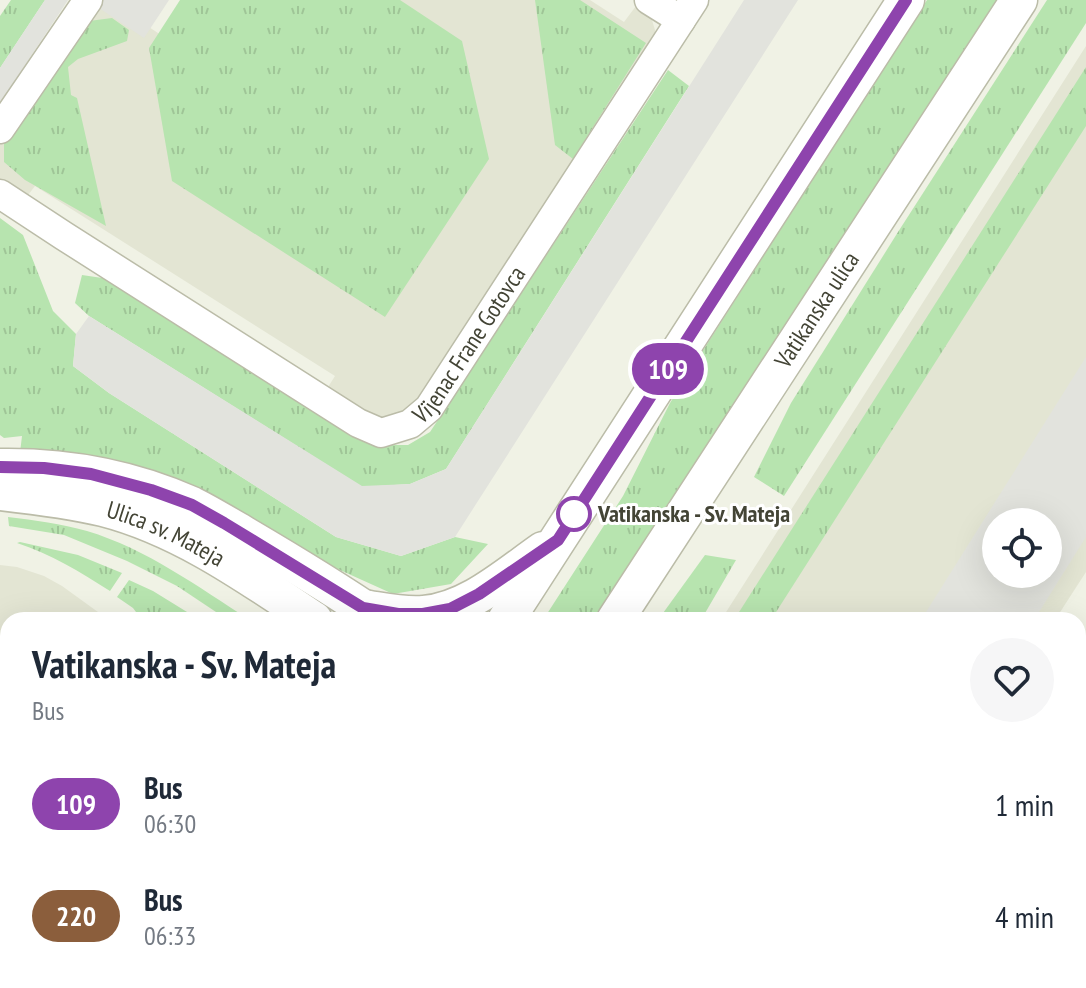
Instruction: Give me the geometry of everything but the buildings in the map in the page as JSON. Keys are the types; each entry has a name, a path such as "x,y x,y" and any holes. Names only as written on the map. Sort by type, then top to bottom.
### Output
{"street":[{"path":"0,129 88,0"},
{"name":"Vijenac Frane Gotovca","path":"0,194 344,415 381,433 410,424 429,408 687,10 649,0"},
{"path":"511,612 906,0"},
{"name":"Vatikanska ulica","path":"623,612 1019,0"},
{"name":"Ulica sv. Mateja","path":"0,467 91,474 192,505 369,612"},
{"name":"Ulica sv. Mateja","path":"0,492 61,499 105,509 163,529 224,561 302,612"},
{"path":"434,612 450,609 479,594 558,540"}],"shaded area":[{"path":"45,0 68,0 0,103 0,68"},
{"path":"87,0 169,0 144,38"},
{"path":"92,0 108,0 161,35 184,0 590,0 624,22 636,6 645,11 652,20 655,40 426,400 384,421 323,395 335,376 35,186 22,203 0,188 0,141"},
{"path":"744,0 798,0 455,537 401,556 336,537 109,393 73,366 76,334 89,316 362,486 410,484 446,469"},
{"path":"1086,46 1086,572 1060,612 726,612"},
{"path":"1086,357 1086,537 1062,575 1062,508 991,508"},
{"path":"982,523 982,588 1054,588 1039,612 926,612"},
{"path":"0,565 44,576 98,612 0,612"}],"green space":[{"path":"11,0 45,0 0,68 0,16"},
{"path":"180,0 400,0 462,41 489,159 385,317 172,181 149,48"},
{"path":"535,0 580,0 646,43 573,159 555,145"},
{"path":"927,0 997,0 601,612 548,612 623,496 686,377"},
{"path":"1047,0 1086,0 1086,23 784,496 754,477 791,403"},
{"path":"112,18 129,30 127,41 78,59 68,67 71,95 77,98 106,226 25,180 4,162 4,141 89,21"},
{"path":"1086,67 1086,126 776,612 739,612"},
{"path":"668,70 689,86 446,469 410,484 362,487 89,316 75,303 82,275 109,279 383,445 408,445 430,432"},
{"path":"0,218 23,235 53,311 76,334 73,366 109,393 336,537 401,556 455,537 488,544 451,584 393,594 269,538 19,461 22,436 4,438 0,435"},
{"path":"8,517 67,526 109,539 172,570 238,612 216,612 177,586 64,535 9,526"},
{"path":"17,543 78,555 122,573 110,591 53,558"},
{"path":"705,555 736,560 706,612 664,612"},
{"path":"129,580 187,612 136,612 117,597"}],"bus line":[{"name":"109","path":"434,612 450,609 479,594 558,540 906,0"},
{"name":"109","path":"0,467 91,474 192,505 363,608 386,612"}],"place":[{"name":"Vatikanska - Sv. Mateja","path":"574,514"}]}
